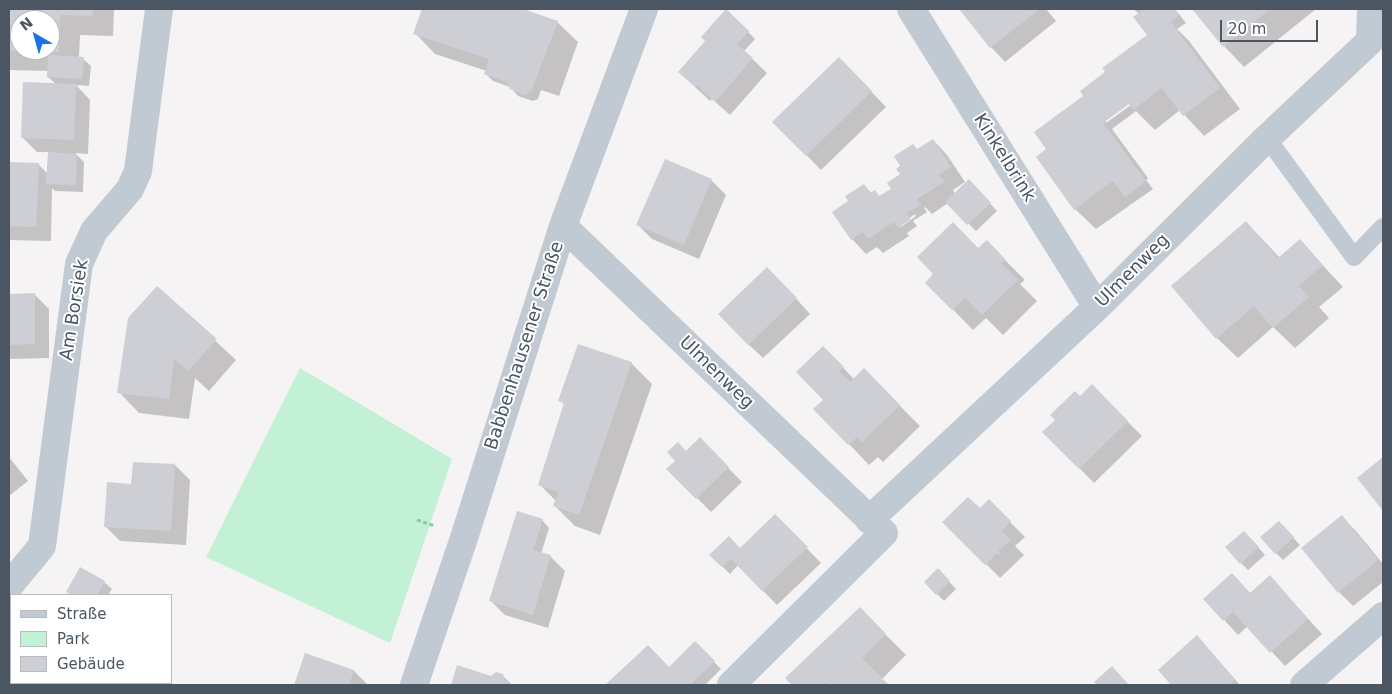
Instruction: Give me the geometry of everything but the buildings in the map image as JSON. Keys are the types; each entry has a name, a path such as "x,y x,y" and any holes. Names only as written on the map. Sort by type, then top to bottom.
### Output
{"street":[{"name":"Am Borsiek","path":"9,586 42,546 79,264 94,231 130,189 138,170 158,9"},
{"name":"Babbenhausener Straße","path":"414,685 464,538 562,226 644,9"},
{"name":"Kinkelbrink","path":"911,9 1097,307"},
{"name":"Ulmenweg","path":"869,520 1097,307 1267,138 1370,41 1370,9"},
{"name":"Ulmenweg","path":"562,226 884,533 731,685"},
{"path":"1304,685 1383,616"}],"lane":[{"path":"1267,138 1354,257 1383,227"}],"green space":[{"path":"300,368 452,459 390,643 206,557"}]}
